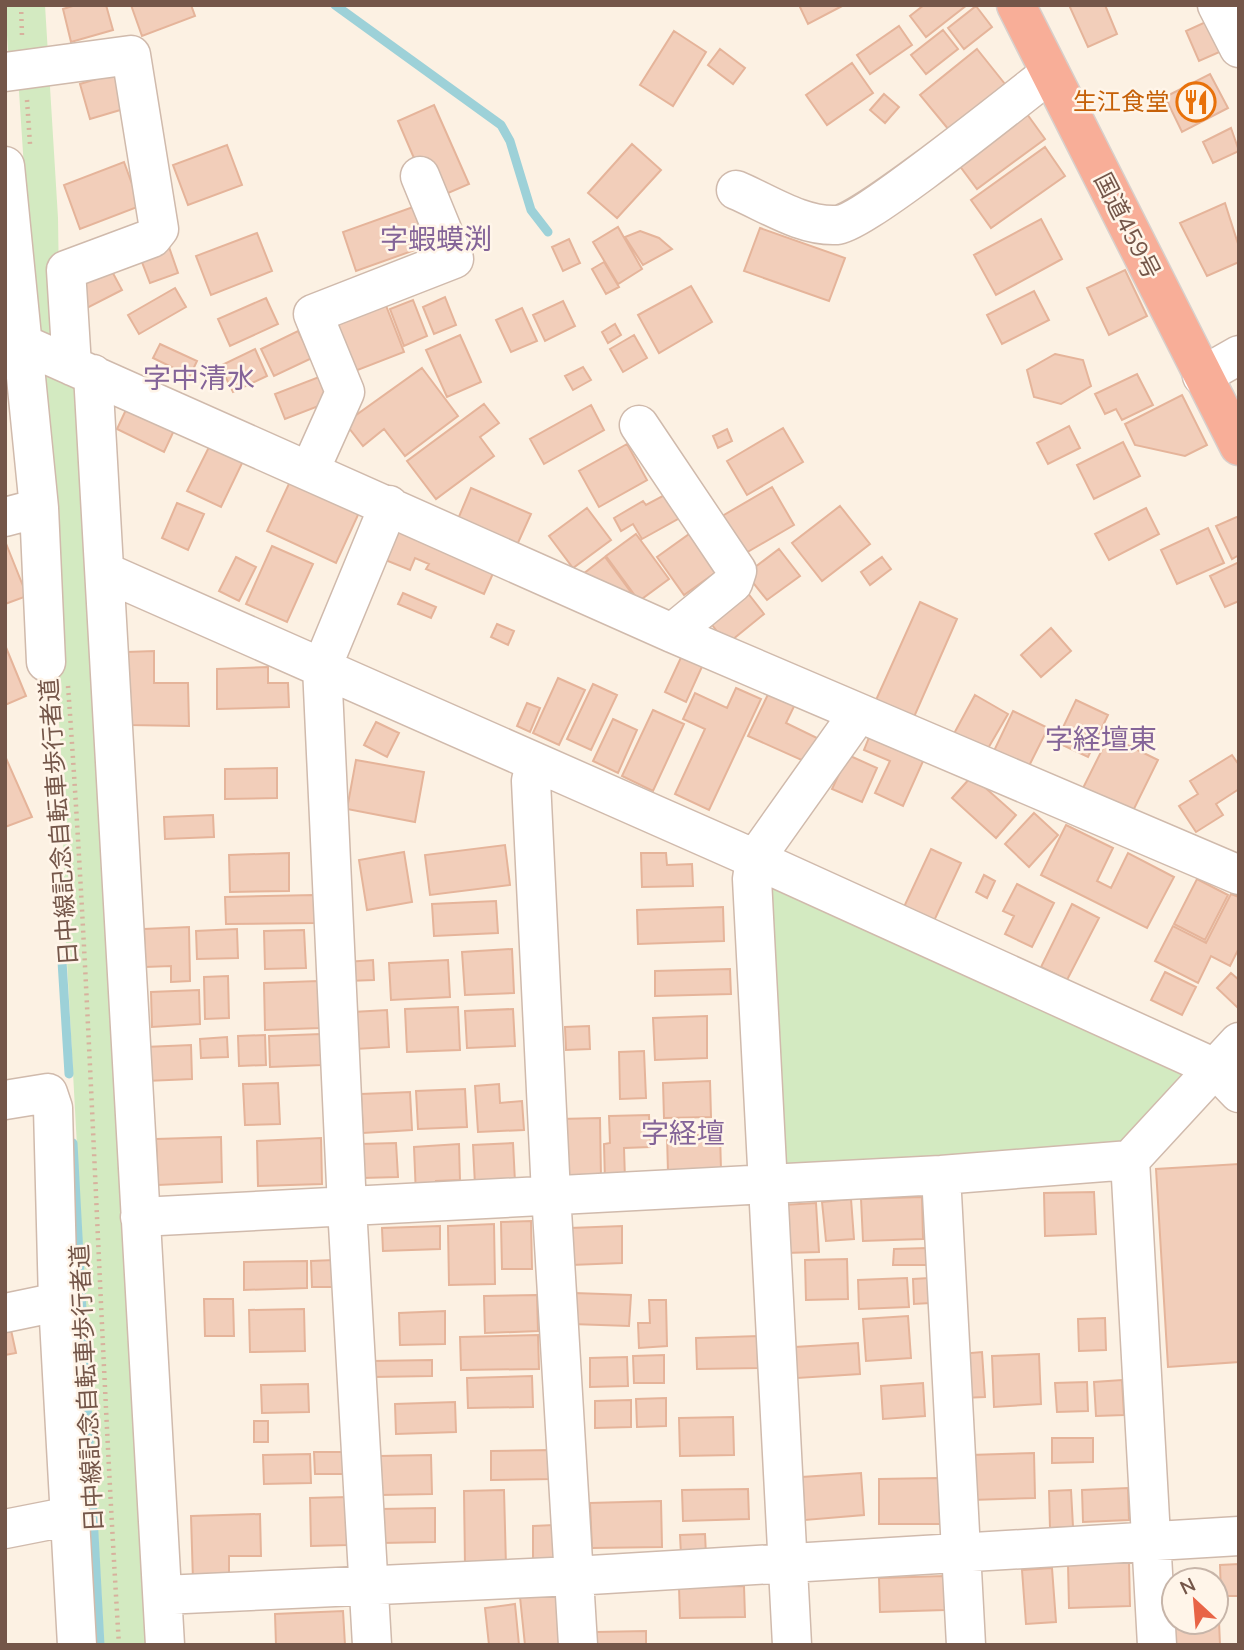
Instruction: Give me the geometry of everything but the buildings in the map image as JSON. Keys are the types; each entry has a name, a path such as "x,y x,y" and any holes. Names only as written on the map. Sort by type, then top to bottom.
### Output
{"highway":[{"name":"国道459号","path":"1016,5 1239,446"}],"street":[{"path":"1217,5 1239,48"},
{"path":"15,70 131,55 159,229 152,238 66,270 83,370 105,572 165,1645"},
{"path":"736,190 806,221 839,226 889,196 1050,73"},
{"path":"18,161 15,340 22,512 56,669"},
{"path":"310,470 345,392 313,314 454,259 420,176"},
{"path":"15,340 672,633 1239,875"},
{"path":"1202,376 1239,355"},
{"path":"639,425 737,571 733,583 672,633"},
{"path":"372,1645 346,1207 322,667 389,505"},
{"path":"105,572 1231,1067 1130,1160 941,1175 140,1217"},
{"path":"792,1645 752,879 755,859 858,714"},
{"path":"535,762 531,781 551,1194 578,1645"},
{"path":"5,1100 48,1093 53,1108 58,1302 77,1645"},
{"path":"1130,1160 1157,1645"},
{"path":"941,1175 966,1645"},
{"path":"5,1313 58,1302"},
{"path":"5,1529 71,1516"},
{"path":"163,1595 574,1576 1239,1536"}],"path":[{"path":"18,161 15,70 21,5"},
{"name":"日中線記念自転車歩行者道","path":"56,669 83,904 98,1264 119,1645"}],"green space":[{"path":"5,5 45,5 58,218 60,347 35,337 18,76 9,65"},
{"path":"43,371 70,381 77,392 150,1645 104,1645 65,925 61,751 35,376"},
{"path":"772,878 1186,1076 1118,1147 784,1168 764,896"}],"waterway":[{"path":"335,5 501,125 510,141 531,210 548,232"},
{"path":"62,961 69,1074"},
{"path":"73,1143 100,1645"}],"place":[{"name":"生江食堂","path":"1196,102"}],"district":[{"name":"字蝦蟆渕","path":"436,240"},
{"name":"字中清水","path":"199,379"},
{"name":"字経壇東","path":"1101,740"},
{"name":"字経壇","path":"683,1134"}]}
